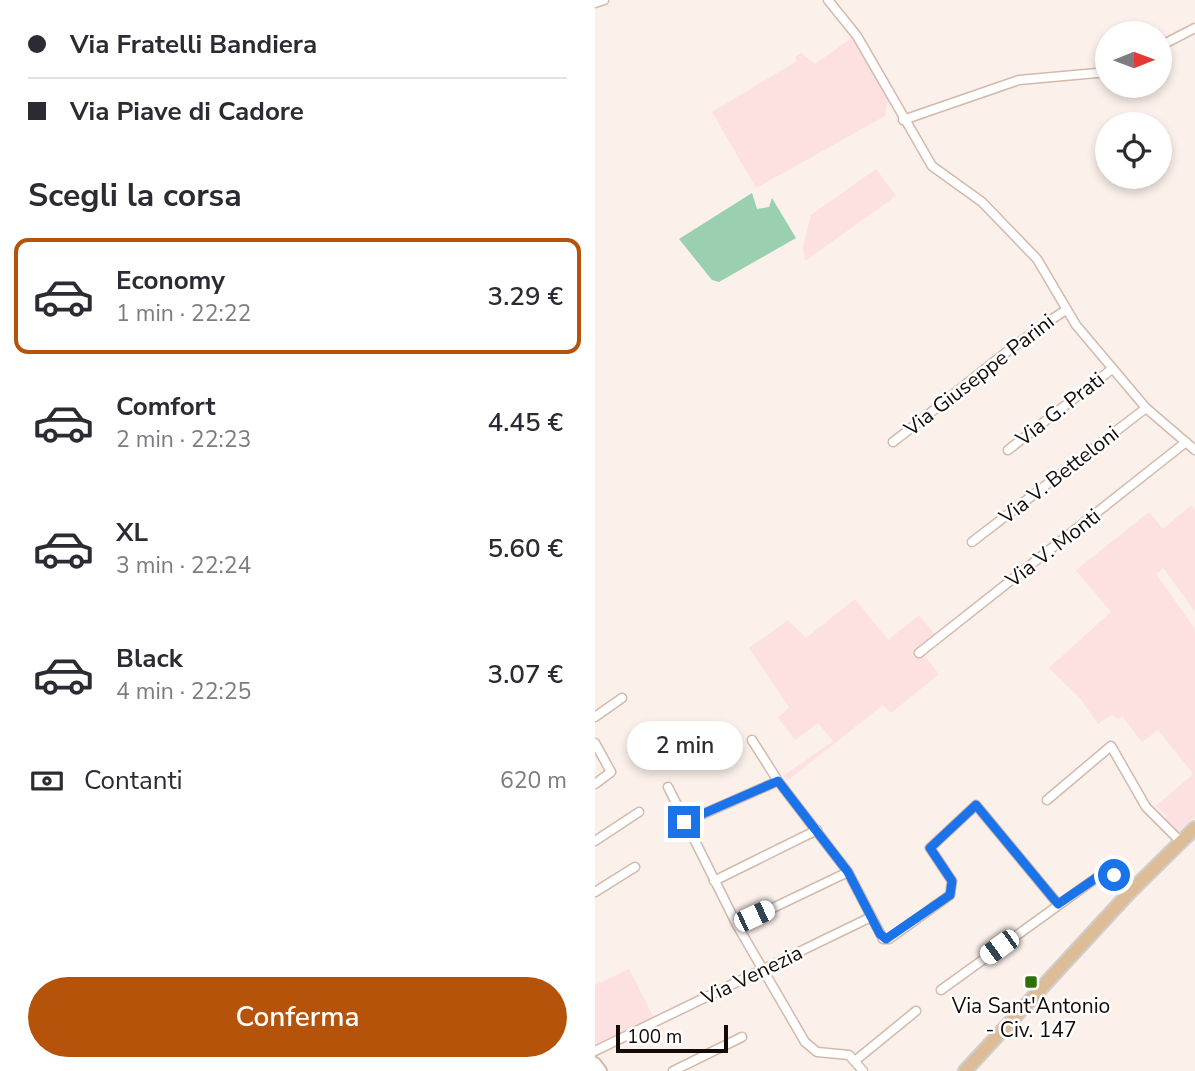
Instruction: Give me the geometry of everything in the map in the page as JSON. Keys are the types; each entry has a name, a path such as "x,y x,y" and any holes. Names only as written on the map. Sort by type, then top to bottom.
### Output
{"main road":[{"path":"965,1071 1130,892 1195,828"}],"street":[{"path":"595,3 604,0"},
{"path":"828,0 857,36 903,120 932,166 982,202 1041,264 1066,310 1112,369 1146,408 1195,450"},
{"path":"1173,39 1195,28"},
{"path":"903,120 1019,80 1095,73"},
{"name":"Via Giuseppe Parini","path":"893,442 968,384 989,364 1066,310"},
{"name":"Via G. Prati","path":"1008,450 1112,369"},
{"name":"Via V. Betteloni","path":"972,542 1146,408"},
{"name":"Via V. Monti","path":"919,653 1186,442"},
{"path":"595,717 622,698"},
{"path":"752,740 778,781 848,872 880,934 889,939 952,891 952,881 930,848 976,805 1058,904"},
{"path":"595,743 611,772 595,784"},
{"path":"1048,800 1111,746 1146,807 1181,842"},
{"path":"684,822 778,781"},
{"path":"668,787 737,925 809,1047 817,1052 849,1055 863,1071"},
{"path":"595,841 639,812"},
{"path":"714,880 817,830"},
{"path":"595,892 635,867"},
{"path":"737,925 848,872"},
{"path":"941,990 1103,874 1114,875 1130,892"},
{"name":"Via Venezia","path":"595,1051 871,917"},
{"path":"856,1060 916,1011"},
{"path":"673,1071 742,1037"},
{"path":"595,1063 601,1071"}],"shaded area":[{"path":"853,37 888,99 885,116 756,188 712,112 797,61 795,57 801,53 815,64"},
{"path":"876,169 896,196 805,261 803,246 811,215"},
{"path":"1191,505 1195,510 1195,611 1163,568 1156,574 1195,629 1195,817 1175,835 1162,822 1167,816 1156,806 1193,774 1191,771 1158,730 1142,742 1122,716 1118,719 1112,714 1098,724 1080,698 1049,668 1111,612 1076,570 1149,512 1163,529"},
{"path":"855,599 888,640 919,615 937,637 920,650 939,674 891,713 883,705 787,781 783,776 833,741 818,723 795,740 778,718 789,707 749,648 788,620 806,638"},
{"path":"629,969 655,1020 595,1045 595,985"}],"green space":[{"path":"752,193 757,209 769,207 772,198 796,238 719,282 712,280 679,239"}],"place":[{"name":"Via Sant'Antonio - Civ. 147","path":"1031,982"}],"route":[{"path":"684,822 778,781 848,872 883,939 889,939 950,895 952,881 930,848 976,805 1058,904 1099,876 1108,873 1114,875"}]}
